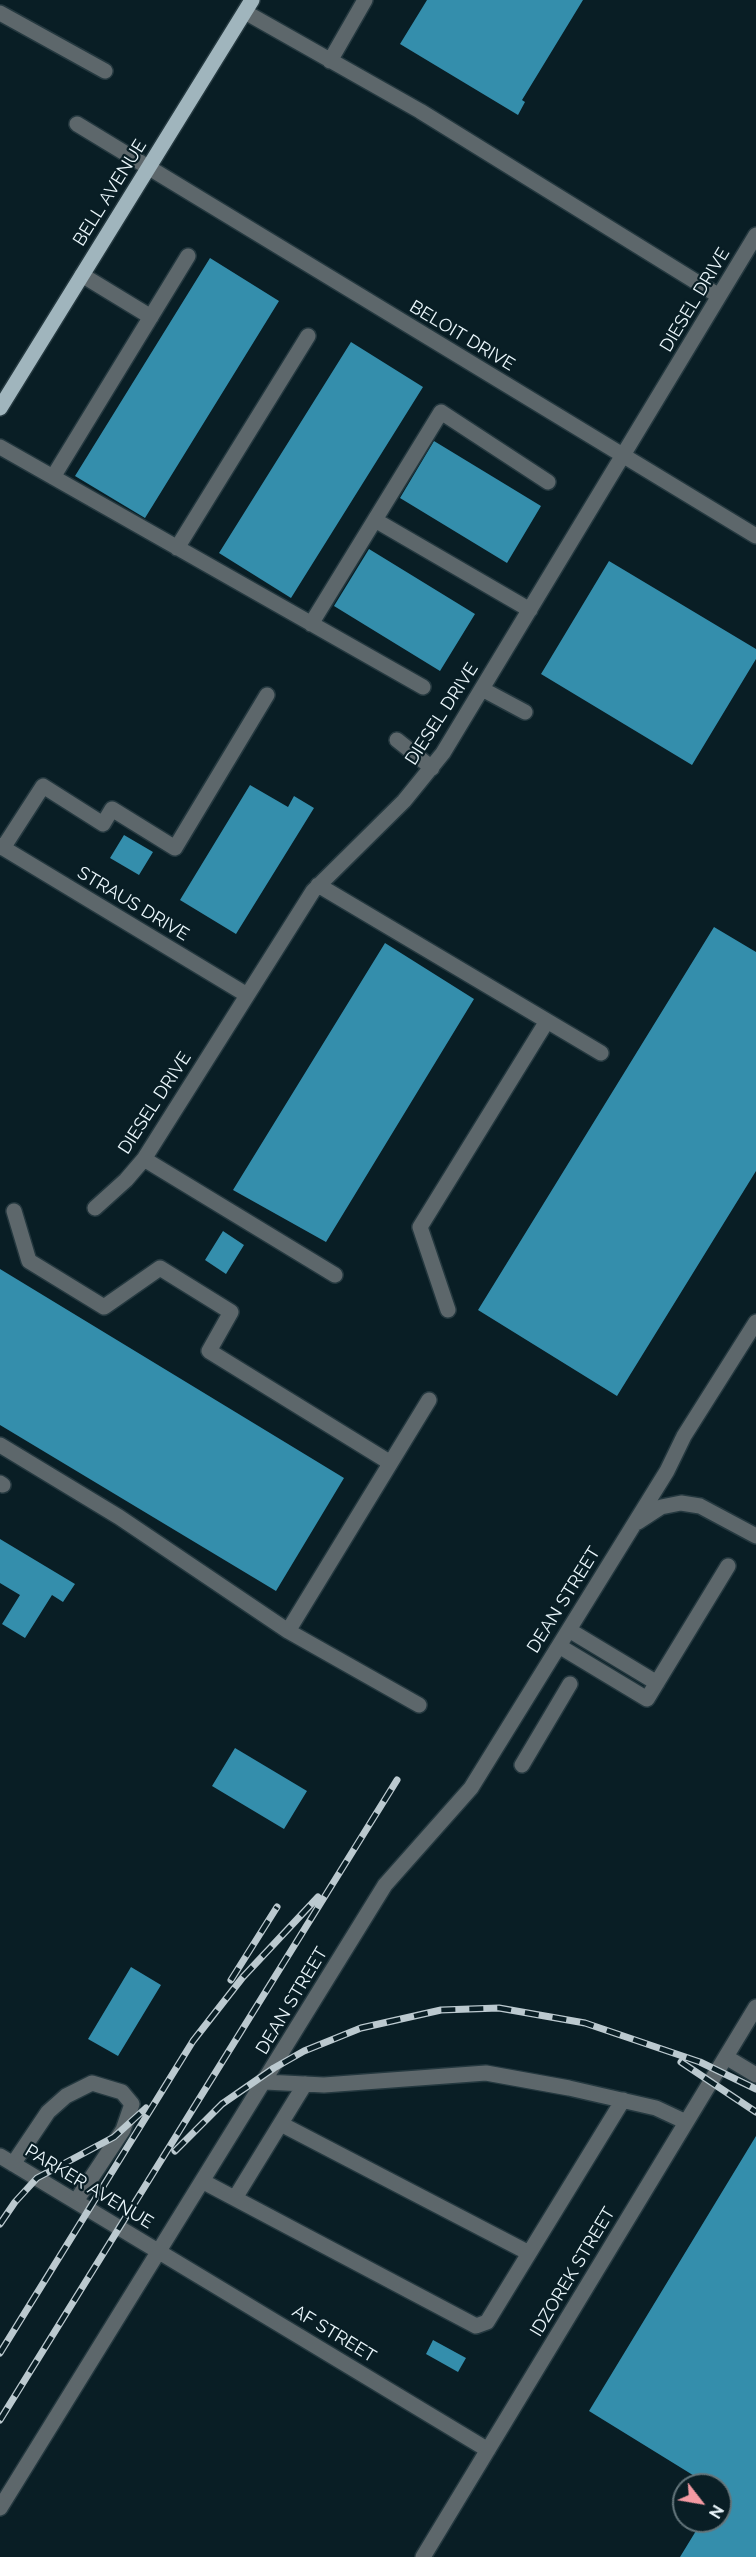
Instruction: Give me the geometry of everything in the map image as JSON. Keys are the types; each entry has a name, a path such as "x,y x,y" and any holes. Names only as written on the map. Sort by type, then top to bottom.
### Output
{"main road":[{"name":"BELL AVENUE","path":"0,408 249,6"}],"street":[{"path":"330,60 365,0"},
{"path":"249,6 330,60 420,111 719,296"},
{"path":"0,13 105,71"},
{"name":"BELOIT DRIVE","path":"77,124 756,536"},
{"name":"DIESEL DRIVE","path":"94,1208 126,1180 144,1159 318,885 404,801 432,768 756,236"},
{"path":"53,477 188,256"},
{"path":"82,275 151,317"},
{"path":"177,548 308,336"},
{"path":"311,624 441,412 548,482"},
{"path":"0,447 423,687"},
{"path":"375,520 530,610"},
{"path":"482,689 525,712"},
{"path":"2,847 43,786 103,824 112,809 175,848 267,695"},
{"path":"397,740 432,768"},
{"name":"STRAUS DRIVE","path":"2,847 247,995"},
{"path":"318,885 601,1053"},
{"path":"448,1310 420,1227 547,1021"},
{"path":"144,1159 335,1275"},
{"path":"14,1211 29,1261 104,1307 160,1268 231,1312 209,1351 389,1462"},
{"name":"DEAN STREET","path":"0,2508 385,1885 471,1788 667,1471 684,1436 756,1322"},
{"path":"288,1631 389,1462 429,1400"},
{"path":"0,1445 119,1516 288,1631 419,1705"},
{"path":"633,1526 661,1507 681,1503 700,1506 756,1536"},
{"path":"559,1646 647,1699 728,1566"},
{"path":"569,1630 657,1683"},
{"path":"522,1765 570,1684"},
{"name":"IDZOREK STREET","path":"423,2557 756,2007"},
{"path":"726,2057 756,2075"},
{"path":"265,2082 324,2085 486,2073 656,2108 686,2122"},
{"path":"7,2160 48,2112 66,2096 92,2083 122,2092 132,2104 123,2130 76,2201"},
{"path":"235,2198 305,2084"},
{"path":"202,2181 476,2326 488,2322 623,2100"},
{"path":"281,2124 529,2253"},
{"name":"PARKER AVENUE","path":"7,2160 159,2251"},
{"name":"AF STREET","path":"159,2251 488,2450"}],"building":[{"path":"427,0 583,0 522,100 525,102 518,115 400,44"},
{"path":"210,258 279,301 145,518 75,476"},
{"path":"351,342 423,387 291,598 219,553"},
{"path":"434,441 541,506 507,563 400,498"},
{"path":"369,549 475,614 440,671 334,606"},
{"path":"609,561 756,649 756,659 692,765 541,674"},
{"path":"250,785 288,807 294,796 314,808 236,934 180,900"},
{"path":"124,835 153,852 139,875 110,858"},
{"path":"714,927 756,952 756,1171 617,1396 478,1310"},
{"path":"385,943 474,999 326,1242 233,1190"},
{"path":"223,1231 244,1245 226,1274 205,1260"},
{"path":"0,1269 344,1478 276,1591 0,1425"},
{"path":"0,1539 75,1584 63,1602 52,1595 25,1638 2,1624 20,1595 0,1583"},
{"path":"235,1748 307,1791 284,1829 212,1786"},
{"path":"131,1967 161,1985 118,2056 88,2039"},
{"path":"756,2136 756,2557 680,2557 695,2533 732,2533 732,2473 690,2473 589,2411"},
{"path":"433,2340 466,2358 458,2372 426,2354"}],"railway":[{"path":"0,2420 397,1780"},
{"path":"0,2353 193,2041 243,1977 318,1897"},
{"path":"231,1980 277,1907"},
{"path":"175,2151 222,2104 274,2068 304,2051 361,2028 441,2010 499,2008 585,2023 700,2062 756,2089"},
{"path":"681,2062 756,2112"},
{"path":"0,2224 15,2202 37,2178 114,2137 146,2108"}]}
